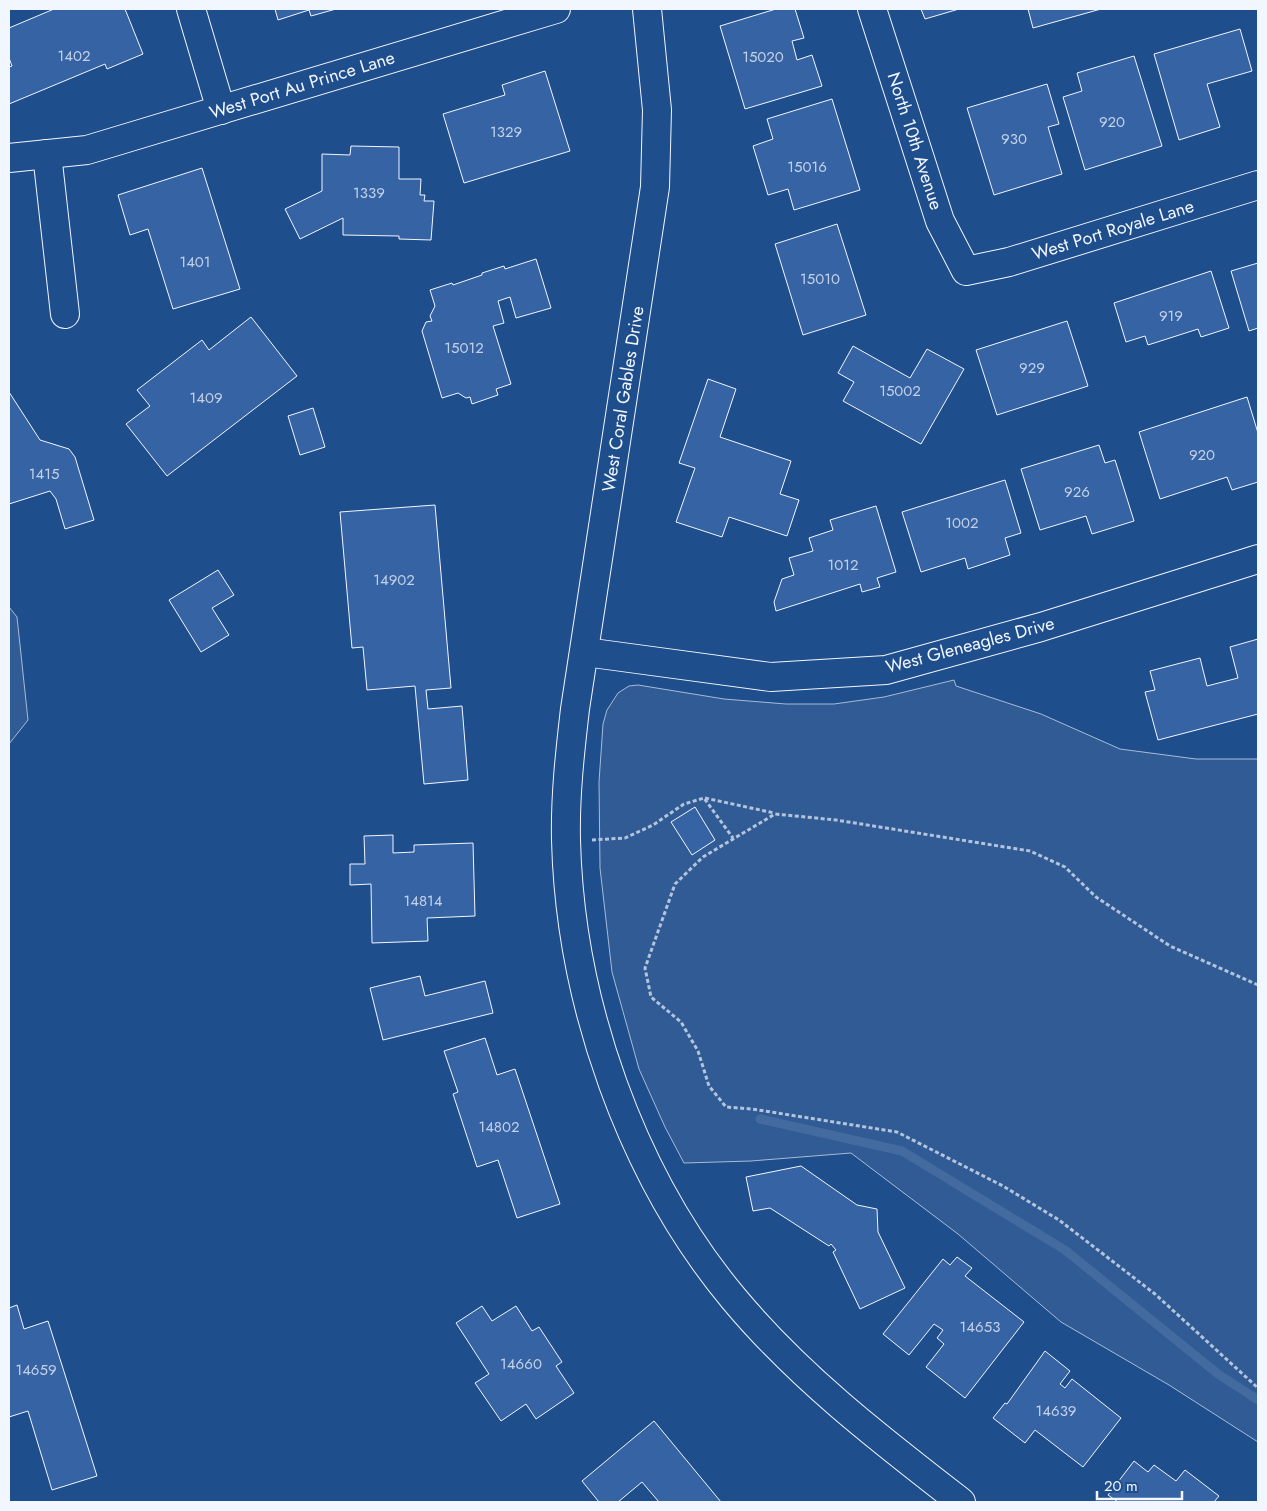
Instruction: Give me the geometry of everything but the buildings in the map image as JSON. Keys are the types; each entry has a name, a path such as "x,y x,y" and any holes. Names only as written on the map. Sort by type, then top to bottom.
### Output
{"street":[{"path":"191,9 221,110"},
{"name":"West Port Au Prince Lane","path":"9,158 87,150 556,9"},
{"name":"West Coral Gables Drive","path":"648,9 657,110 655,187 574,716 567,788 566,841 574,922 586,991 606,1062 645,1165 689,1240 735,1300 821,1390 961,1502"},
{"name":"North 10th Avenue","path":"872,9 940,221 966,271"},
{"path":"47,154 65,314"},
{"name":"West Port Royale Lane","path":"966,271 1009,262 1258,185"},
{"name":"West Gleneagles Drive","path":"585,652 771,677 886,670 1041,627 1258,559"}],"path":[{"path":"704,798 733,838"},
{"path":"566,841 625,838 652,825 684,804 704,798 775,814 836,820 1030,851 1065,867 1096,897 1170,946 1258,985"},
{"path":"775,814 703,857 675,884 645,968 651,997 681,1022 698,1050 709,1086 726,1107 752,1109 896,1132 1003,1186 1059,1220 1155,1294 1258,1388"}],"shaded area":[{"path":"9,607 17,617 28,720 9,744"},
{"path":"954,680 956,686 1041,714 1120,749 1196,759 1258,759 1258,1442 1169,1385 1061,1322 958,1234 851,1153 751,1161 684,1163 665,1127 639,1069 612,972 600,868 599,782 603,724 607,710 618,693 629,686 638,685 724,699 786,704 834,704 884,697"}],"waterway":[{"path":"760,1119 902,1151 1065,1250 1218,1374 1258,1400"}]}
